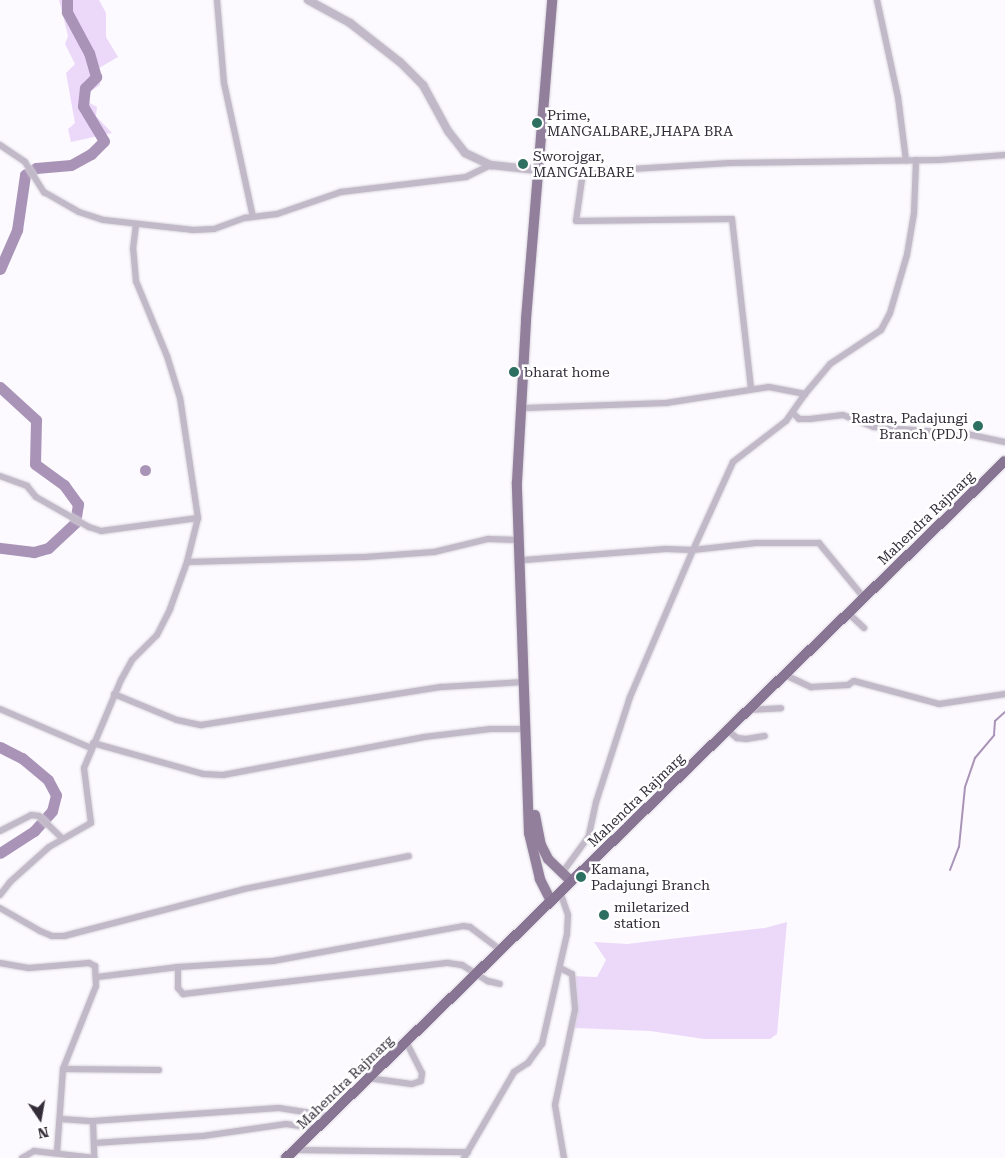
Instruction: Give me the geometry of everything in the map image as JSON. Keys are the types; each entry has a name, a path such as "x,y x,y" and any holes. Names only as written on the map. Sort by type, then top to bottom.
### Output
{"highway":[{"name":"Mahendra Rajmarg","path":"286,1158 1005,461"}],"main road":[{"path":"552,0 525,408 524,560 536,832 548,859 571,881"},
{"path":"551,901 538,870 529,833 518,540 520,407 556,0"}],"street":[{"path":"217,0 224,83 253,217"},
{"path":"308,0 350,23 400,62 423,85 456,145 474,159 491,165 583,172 730,163 916,160 1005,155"},
{"path":"877,0 898,97 906,160"},
{"path":"0,145 25,162 33,178 44,192 79,212 136,224 214,229 253,217 306,206 341,192 466,176 491,165"},
{"path":"562,873 589,836 596,802 630,697 692,550 733,462 794,414 805,394 830,364 881,330 890,313 910,238 916,160"},
{"path":"583,172 576,221 732,219 750,389"},
{"path":"0,895 10,882 49,847 91,823 84,768 114,694 132,660 157,635 187,562 198,518 180,398 167,356 136,280 133,249 136,224"},
{"path":"525,408 666,403 769,387 805,394"},
{"path":"794,414 799,419 843,415 874,427 967,434 1005,442"},
{"path":"0,476 28,486 36,497 79,522 101,531 198,518"},
{"path":"187,562 365,557 434,552 488,539 518,540"},
{"path":"524,560 666,549 692,550 749,544 819,543 864,598"},
{"path":"848,613 864,628"},
{"path":"785,675 811,687 848,685 854,681 939,704 1005,694"},
{"path":"114,694 184,722 201,725 442,686 524,682"},
{"path":"0,708 92,746 203,774 223,775 424,737 491,729 525,729"},
{"path":"747,710 781,708"},
{"path":"727,730 737,738 746,739 765,736"},
{"path":"0,831 31,816 39,816 51,825 63,839"},
{"path":"0,908 40,931 52,936 64,936 244,889 409,856"},
{"path":"294,1150 466,1155 514,1072 528,1062 542,1044 551,1016 553,985 560,968 568,915 560,892"},
{"path":"97,977 178,967 273,961 463,926 470,927 500,950"},
{"path":"0,963 29,968 93,963 97,977 89,1006 63,1069 61,1119 57,1153"},
{"path":"178,967 178,988 183,994 448,963 477,973 488,982 500,984"},
{"path":"560,968 572,974 575,1010 556,1105 564,1158"},
{"path":"368,1078 406,1084 421,1081 422,1073 406,1041"},
{"path":"63,1069 159,1070"},
{"path":"61,1119 93,1121 280,1108 330,1116"},
{"path":"22,1158 34,1151 57,1153 64,1156 94,1157 93,1121"},
{"path":"94,1143 203,1136 286,1124 316,1128"}],"shaded area":[{"path":"59,0 99,0 106,13 106,37 118,57 99,68 100,85 91,91 88,102 97,107 96,116 112,133 71,142 68,129 75,123 66,73 75,64 65,44 68,36"},
{"path":"145,464 151,470 145,476 139,470"},
{"path":"787,922 777,1034 770,1039 704,1039 650,1031 575,1028 570,976 597,977 606,960 594,942 627,944 765,928"}],"waterway":[{"path":"0,269 17,230 25,175 36,168 71,165 91,154 104,141 83,106 85,88 96,77 89,53 67,12 67,0"},
{"path":"0,387 36,420 35,464 64,485 78,504 75,523 48,548 34,552 0,548"},
{"path":"950,870 959,847 965,787 975,758 994,735 995,721 1005,712"},
{"path":"0,747 22,758 48,780 56,795 52,811 34,831 0,853"}],"place":[{"name":"Prime, MANGALBARE,JHAPA BRA","path":"537,123"},
{"name":"Sworojgar, MANGALBARE","path":"523,164"},
{"name":"bharat home","path":"514,372"},
{"name":"Rastra, Padajungi Branch (PDJ)","path":"978,426"},
{"name":"Kamana, Padajungi Branch","path":"581,877"},
{"name":"miletarized station","path":"604,915"}]}
